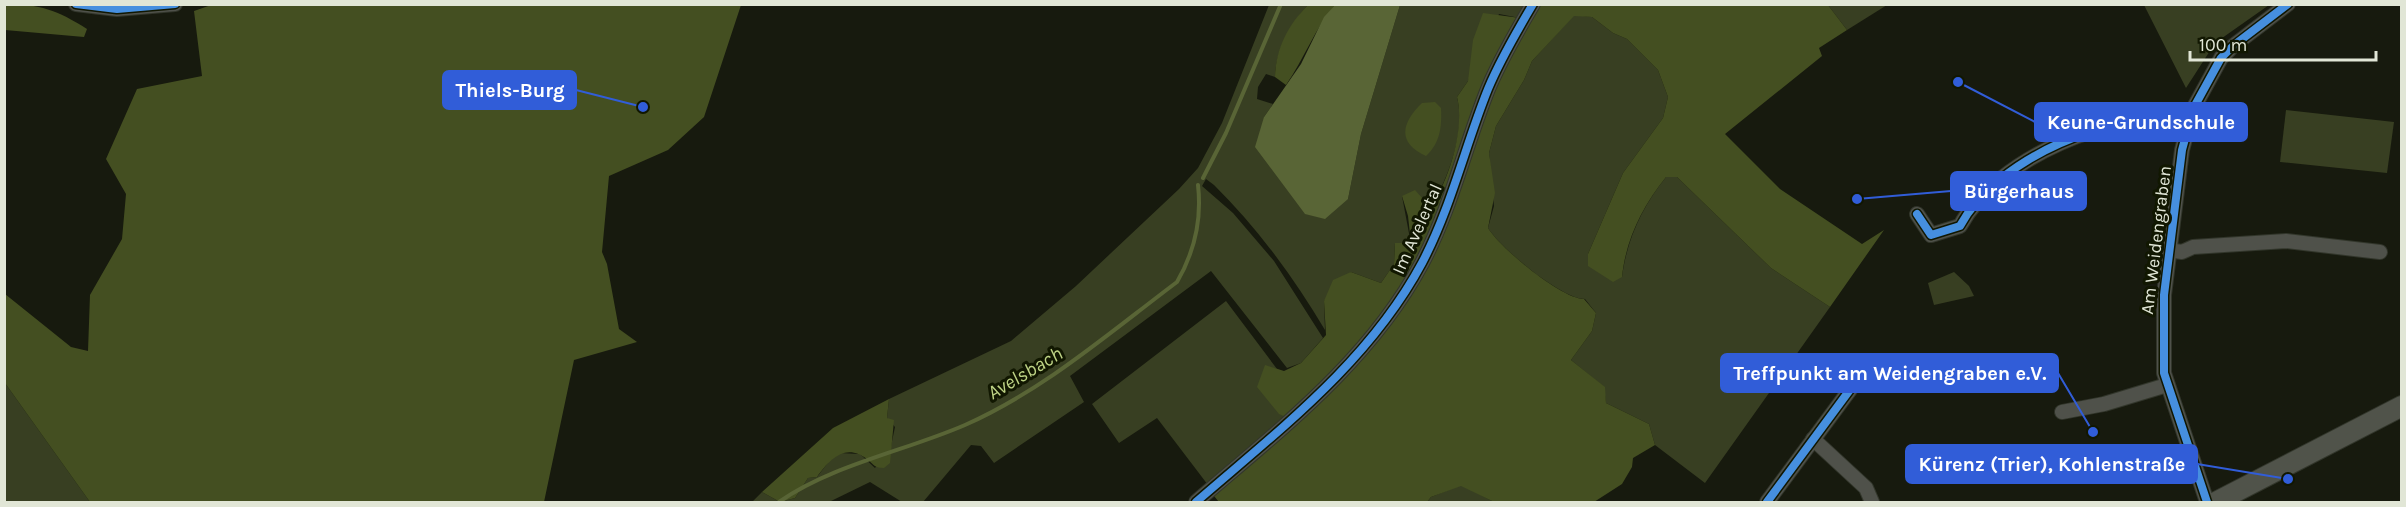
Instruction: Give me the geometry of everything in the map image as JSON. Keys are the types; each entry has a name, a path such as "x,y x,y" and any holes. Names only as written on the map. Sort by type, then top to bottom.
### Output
{"main road":[{"path":"2216,502 2402,406"}],"street":[{"path":"75,4 117,9 175,4"},
{"name":"Im Avelertal","path":"1196,502 1312,402 1388,319 1418,270 1436,234 1489,87 1533,4"},
{"name":"Am Weidengraben","path":"2207,502 2164,373 2162,329 2168,250 2182,150 2190,119 2221,58 2233,46 2288,4"},
{"path":"1917,214 1931,235 1960,226 1970,206 1997,180 2017,166 2060,144 2095,130 2148,120 2190,119"},
{"name":"Am Weidengraben","path":"2168,250 2182,252 2193,247 2286,241 2380,252"},
{"path":"1767,502 1866,368 1877,362"},
{"path":"2062,412 2104,404 2167,385"},
{"path":"1814,439 1866,488 1872,502"}],"shaded area":[{"path":"5,4 48,9 87,29 84,37 5,30"},
{"path":"214,4 741,5 704,117 668,150 609,176 602,252 607,264 619,329 637,342 574,360 544,502 90,502 5,383 5,294 71,347 88,351 90,295 122,239 126,194 106,159 137,89 202,76 194,11"},
{"path":"1269,5 1308,5 1295,20 1285,38 1278,57 1275,77 1266,74 1258,87 1257,99 1273,104 1264,117 1348,199 1361,134 1400,5 1528,5 1520,18 1499,14 1468,81 1457,97 1459,125 1454,154 1444,183 1431,208 1402,196 1411,244 1395,243 1394,264 1381,283 1351,272 1324,301 1325,330 1260,236 1206,179 1202,186 1233,213 1274,261 1323,338 1301,363 1287,368 1211,271 1070,376 1084,402 994,463 981,446 971,445 923,502 902,502 870,482 829,502 780,502 795,498 808,478 817,477 830,460 839,453 860,454 875,468 891,446 895,427 887,418 889,399 1011,341 1076,286 1179,189 1198,168 1222,123"},
{"path":"1308,5 1335,5 1321,24 1286,85 1275,77 1278,56 1289,29"},
{"path":"1335,5 1400,5 1361,134 1348,199 1325,219 1305,214 1255,147 1264,117 1301,64 1324,17"},
{"path":"1540,5 1828,5 1847,30 1819,48 1822,56 1725,134 1780,189 1862,244 1884,230 1830,307 1771,268 1677,177 1666,177 1636,224 1627,250 1622,277 1613,282 1588,266 1588,254 1623,173 1663,118 1668,97 1658,70 1627,39 1613,33 1592,17 1574,16 1532,61 1524,80 1496,126 1489,153 1495,193 1488,228 1518,260 1562,291 1584,299 1596,313 1592,331 1571,360 1605,387 1606,403 1649,424 1655,445 1633,458 1632,467 1622,484 1594,502 1494,502 1461,486 1431,497 1427,502 1219,502 1214,496 1297,422 1279,414 1257,387 1265,365 1284,371 1301,363 1326,335 1324,301 1333,280 1351,272 1381,283 1394,264 1395,243 1411,243 1408,216 1402,196 1415,190 1430,207 1437,196 1454,154 1459,124 1457,97 1468,81 1473,40 1483,13 1520,18"},
{"path":"1828,5 1887,5 1847,30"},
{"path":"2144,5 2269,5 2215,43 2186,88"},
{"path":"1574,15 1592,17 1613,33 1627,39 1658,70 1668,97 1663,118 1623,173 1588,254 1622,277 1632,237 1643,212 1666,177 1677,177 1771,268 1830,307 1705,483 1655,445 1649,424 1606,403 1604,387 1571,360 1592,331 1596,313 1585,299 1575,297 1548,282 1518,260 1488,228 1494,206 1489,153 1496,126 1524,80 1532,61"},
{"path":"1435,102 1441,108 1440,128 1434,146 1426,156 1417,151 1406,139 1406,125 1422,103"},
{"path":"2286,110 2394,122 2387,173 2280,162"},
{"path":"1954,272 1969,286 1974,296 1934,305 1928,283"},
{"path":"1226,301 1277,369 1265,366 1284,417 1208,485 1157,418 1119,443 1092,404"},
{"path":"5,383 90,502 5,502"},
{"path":"889,399 887,418 894,420 890,463 884,468 875,466 860,455 846,453 833,459 817,477 808,478 795,498 780,502 762,492 833,428"},
{"path":"1461,485 1494,502 1427,502 1431,497"},
{"path":"762,492 780,502 752,502"}],"waterway":[{"name":"Avelsbach","path":"1203,178 1226,133 1281,4"},
{"name":"Avelsbach","path":"779,502 800,489 845,468 965,425 1022,395 1075,360 1177,282 1196,235 1199,211 1198,185"}],"cycle path":[{"path":"76,4 117,9 175,4"},
{"path":"1196,502 1320,393 1376,332 1400,299 1422,263 1441,221 1493,78 1533,4"},
{"path":"2207,502 2164,373 2164,295 2182,150 2193,109 2221,58 2233,46 2288,4"},
{"path":"1917,214 1931,235 1960,226 1977,201 2001,179 2029,159 2060,143 2127,122 2160,118 2190,119"},
{"path":"1767,502 1866,368 1877,362"}],"place":[{"name":"Keune-Grundschule","path":"1958,82"},
{"name":"Thiels-Burg","path":"643,107"},
{"name":"Bürgerhaus","path":"1857,199"},
{"name":"Treffpunkt am Weidengraben e.V.","path":"2093,432"},
{"name":"Kürenz (Trier), Kohlenstraße","path":"2288,479"}]}
